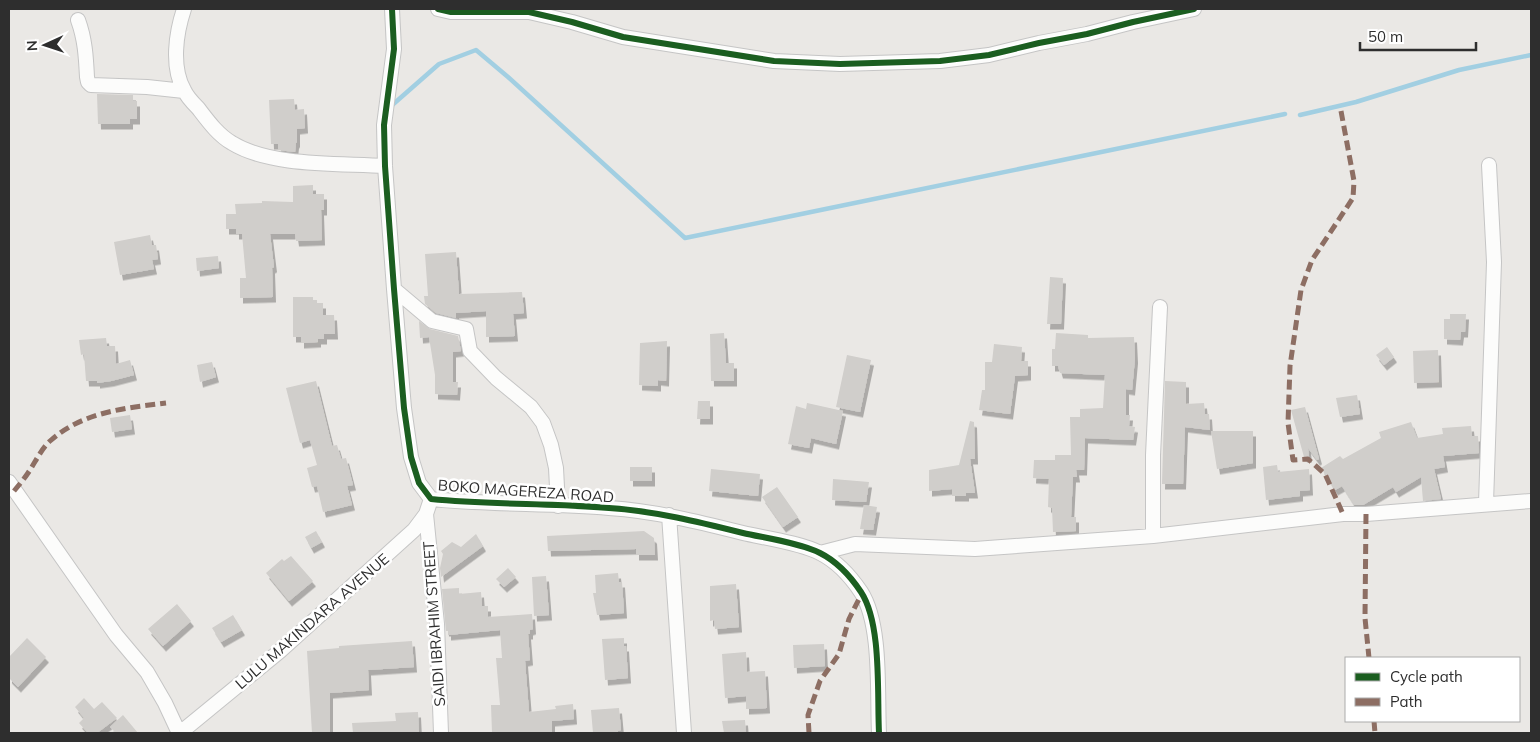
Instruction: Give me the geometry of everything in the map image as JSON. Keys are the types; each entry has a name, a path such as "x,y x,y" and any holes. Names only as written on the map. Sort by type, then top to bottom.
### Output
{"street":[{"path":"184,9 176,55 178,76 184,91 214,128 230,143 247,151 293,161 385,166"},
{"name":"BOKO MAGEREZA ROAD","path":"392,9 394,49 384,125 385,166 404,408 411,457 419,483 431,498 468,502 609,508 669,515 792,544 820,553 844,571 862,593 870,616 875,635 879,733"},
{"path":"438,9 450,12 529,12 623,37 774,61 840,64 940,61 989,55 1194,9"},
{"path":"78,20 85,43 88,82 91,85 146,87 184,91"},
{"path":"1486,503 1494,262 1490,165"},
{"path":"394,289 432,321 466,329 470,351 496,378 531,407 543,423 551,445 556,468 558,506"},
{"path":"1153,536 1153,455 1160,307"},
{"path":"9,482 116,636 148,672 166,702 180,733"},
{"name":"LULU MAKINDARA AVENUE","path":"180,733 280,651 414,530 426,514 431,498"},
{"path":"820,553 855,544 975,549 1153,536 1343,514 1366,514 1531,500"},
{"name":"SAIDI IBRAHIM STREET","path":"426,514 437,624 441,733"},
{"path":"669,515 684,733"}],"building":[{"path":"97,94 133,95 133,101 137,101 137,119 130,119 130,124 98,124"},
{"path":"294,99 295,110 304,109 305,128 297,129 295,152 278,150 278,144 271,144 269,100"},
{"path":"313,185 313,194 324,194 324,210 321,210 322,240 296,241 295,234 270,234 274,267 272,268 273,297 240,298 240,278 246,278 242,234 236,234 236,229 226,229 226,214 236,214 235,204 262,203 262,201 293,202 293,186"},
{"path":"150,235 152,245 156,245 158,259 152,260 154,269 120,275 114,242"},
{"path":"456,252 459,294 522,292 524,313 513,314 515,336 486,337 486,311 456,313 456,318 436,313 425,304 424,296 428,296 425,254"},
{"path":"218,256 219,268 197,271 196,258"},
{"path":"1050,277 1063,278 1061,324 1047,324"},
{"path":"293,297 313,297 313,300 317,300 317,303 323,303 323,315 334,315 335,334 324,334 324,339 318,339 318,342 301,343 301,337 293,337"},
{"path":"1450,314 1466,314 1465,332 1461,332 1460,340 1444,339 1444,319 1450,319"},
{"path":"419,321 430,329 458,336 461,351 453,352 453,382 458,382 457,395 435,394 435,375 429,337 420,338"},
{"path":"724,333 726,363 734,363 734,381 711,381 710,334"},
{"path":"1056,333 1088,335 1088,338 1134,337 1135,358 1132,390 1126,389 1126,415 1130,415 1129,426 1135,427 1133,440 1085,438 1084,470 1076,470 1077,477 1073,477 1071,517 1076,517 1076,531 1053,532 1052,508 1048,507 1049,479 1033,478 1034,460 1055,460 1055,455 1071,455 1070,417 1080,417 1080,409 1103,408 1105,375 1060,373 1058,366 1052,366 1052,349 1055,349"},
{"path":"106,338 107,346 115,346 116,364 130,360 134,375 97,383 97,381 86,381 84,354 81,355 79,340"},
{"path":"667,341 666,381 658,380 658,386 639,385 640,343"},
{"path":"994,344 1022,347 1021,361 1028,361 1028,375 1015,376 1010,414 979,410 982,390 985,390 985,362 992,362"},
{"path":"1387,347 1394,357 1384,365 1376,355"},
{"path":"1438,350 1439,382 1414,383 1413,351"},
{"path":"847,355 871,360 860,412 836,407"},
{"path":"212,362 216,377 200,382 197,365"},
{"path":"316,381 332,446 337,445 341,459 346,458 353,485 347,486 352,505 323,512 317,486 312,487 307,468 317,465 310,440 300,443 286,388"},
{"path":"1165,381 1186,382 1186,404 1204,403 1205,414 1209,414 1210,430 1185,427 1183,484 1162,484"},
{"path":"1357,395 1360,414 1340,417 1336,398"},
{"path":"698,401 710,401 710,419 697,419"},
{"path":"807,403 843,411 836,444 811,438 809,448 788,444 796,406 806,409"},
{"path":"1305,407 1319,459 1317,460 1308,448 1309,457 1304,457 1291,410"},
{"path":"130,415 132,429 112,432 110,418"},
{"path":"970,421 974,422 975,459 970,459 975,493 966,493 966,496 952,496 952,489 929,491 929,470 959,465"},
{"path":"1411,422 1417,438 1443,434 1442,428 1471,426 1472,436 1478,436 1479,453 1443,456 1445,467 1434,469 1441,499 1423,501 1421,477 1396,492 1393,487 1363,505 1354,505 1342,486 1335,490 1321,468 1340,456 1343,459 1381,438 1379,432"},
{"path":"1211,431 1253,431 1253,463 1217,469"},
{"path":"1277,465 1278,472 1309,469 1310,490 1300,491 1300,496 1266,500 1263,467"},
{"path":"630,467 652,467 652,481 630,481"},
{"path":"711,469 760,474 758,496 709,491"},
{"path":"833,479 869,482 866,502 832,500"},
{"path":"777,487 798,517 783,527 762,497"},
{"path":"864,505 877,507 873,530 860,529"},
{"path":"316,531 322,542 311,548 305,537"},
{"path":"644,531 654,538 655,555 636,555 636,549 548,551 547,536"},
{"path":"476,534 483,546 441,577 440,568 443,554 441,551 452,542 461,547"},
{"path":"291,556 313,581 289,601 266,573 282,559 284,561"},
{"path":"508,568 516,577 504,587 496,579"},
{"path":"618,573 619,582 622,582 624,613 597,615 593,593 596,593 595,575"},
{"path":"546,576 549,615 534,616 532,577"},
{"path":"736,584 739,627 715,629 714,620 710,621 710,586"},
{"path":"459,588 459,594 481,592 482,606 488,606 488,617 532,614 533,629 528,634 530,660 525,661 529,712 556,709 555,706 573,704 574,719 552,721 552,733 492,733 491,705 500,705 496,658 502,658 500,630 448,635 442,589"},
{"path":"177,604 191,621 163,646 148,629"},
{"path":"233,615 242,630 221,642 212,628"},
{"path":"27,638 46,657 18,687 9,678 9,657"},
{"path":"624,638 628,678 605,680 602,639"},
{"path":"412,641 414,667 368,670 369,690 330,693 330,733 312,733 307,651 339,648 339,646"},
{"path":"824,644 825,666 794,668 793,645"},
{"path":"746,652 747,672 765,671 767,708 746,709 746,696 725,698 722,654"},
{"path":"84,698 94,709 102,702 117,718 97,733 88,733 79,723 84,718 75,707"},
{"path":"619,708 621,730 618,733 593,733 591,710"},
{"path":"418,712 419,733 353,733 352,723 396,721 395,713"},
{"path":"123,715 138,733 116,733 110,727"},
{"path":"745,720 746,733 724,733 722,721"}],"waterway":[{"path":"390,107 439,64 476,50 685,238 1285,114"},
{"path":"1300,115 1356,102 1459,70 1531,55"}],"marked path":[{"path":"1341,111 1354,181 1353,198 1312,260 1301,290 1290,366 1288,423 1293,460 1308,459 1325,474 1343,514"},
{"path":"14,491 47,444 62,431 105,413 166,403"},
{"path":"1366,514 1365,618 1369,657"},
{"path":"809,733 808,715 820,681 839,654 849,619 862,593"},
{"path":"1374,722 1375,733"}],"cycle path":[{"path":"392,9 394,49 384,125 385,166 404,408 411,457 419,483 431,499 626,509 783,541 820,553 832,560 848,575 861,592 868,606 877,660 879,733"},
{"path":"438,9 451,12 529,12 623,37 774,61 840,64 940,61 989,55 1194,9"}]}
